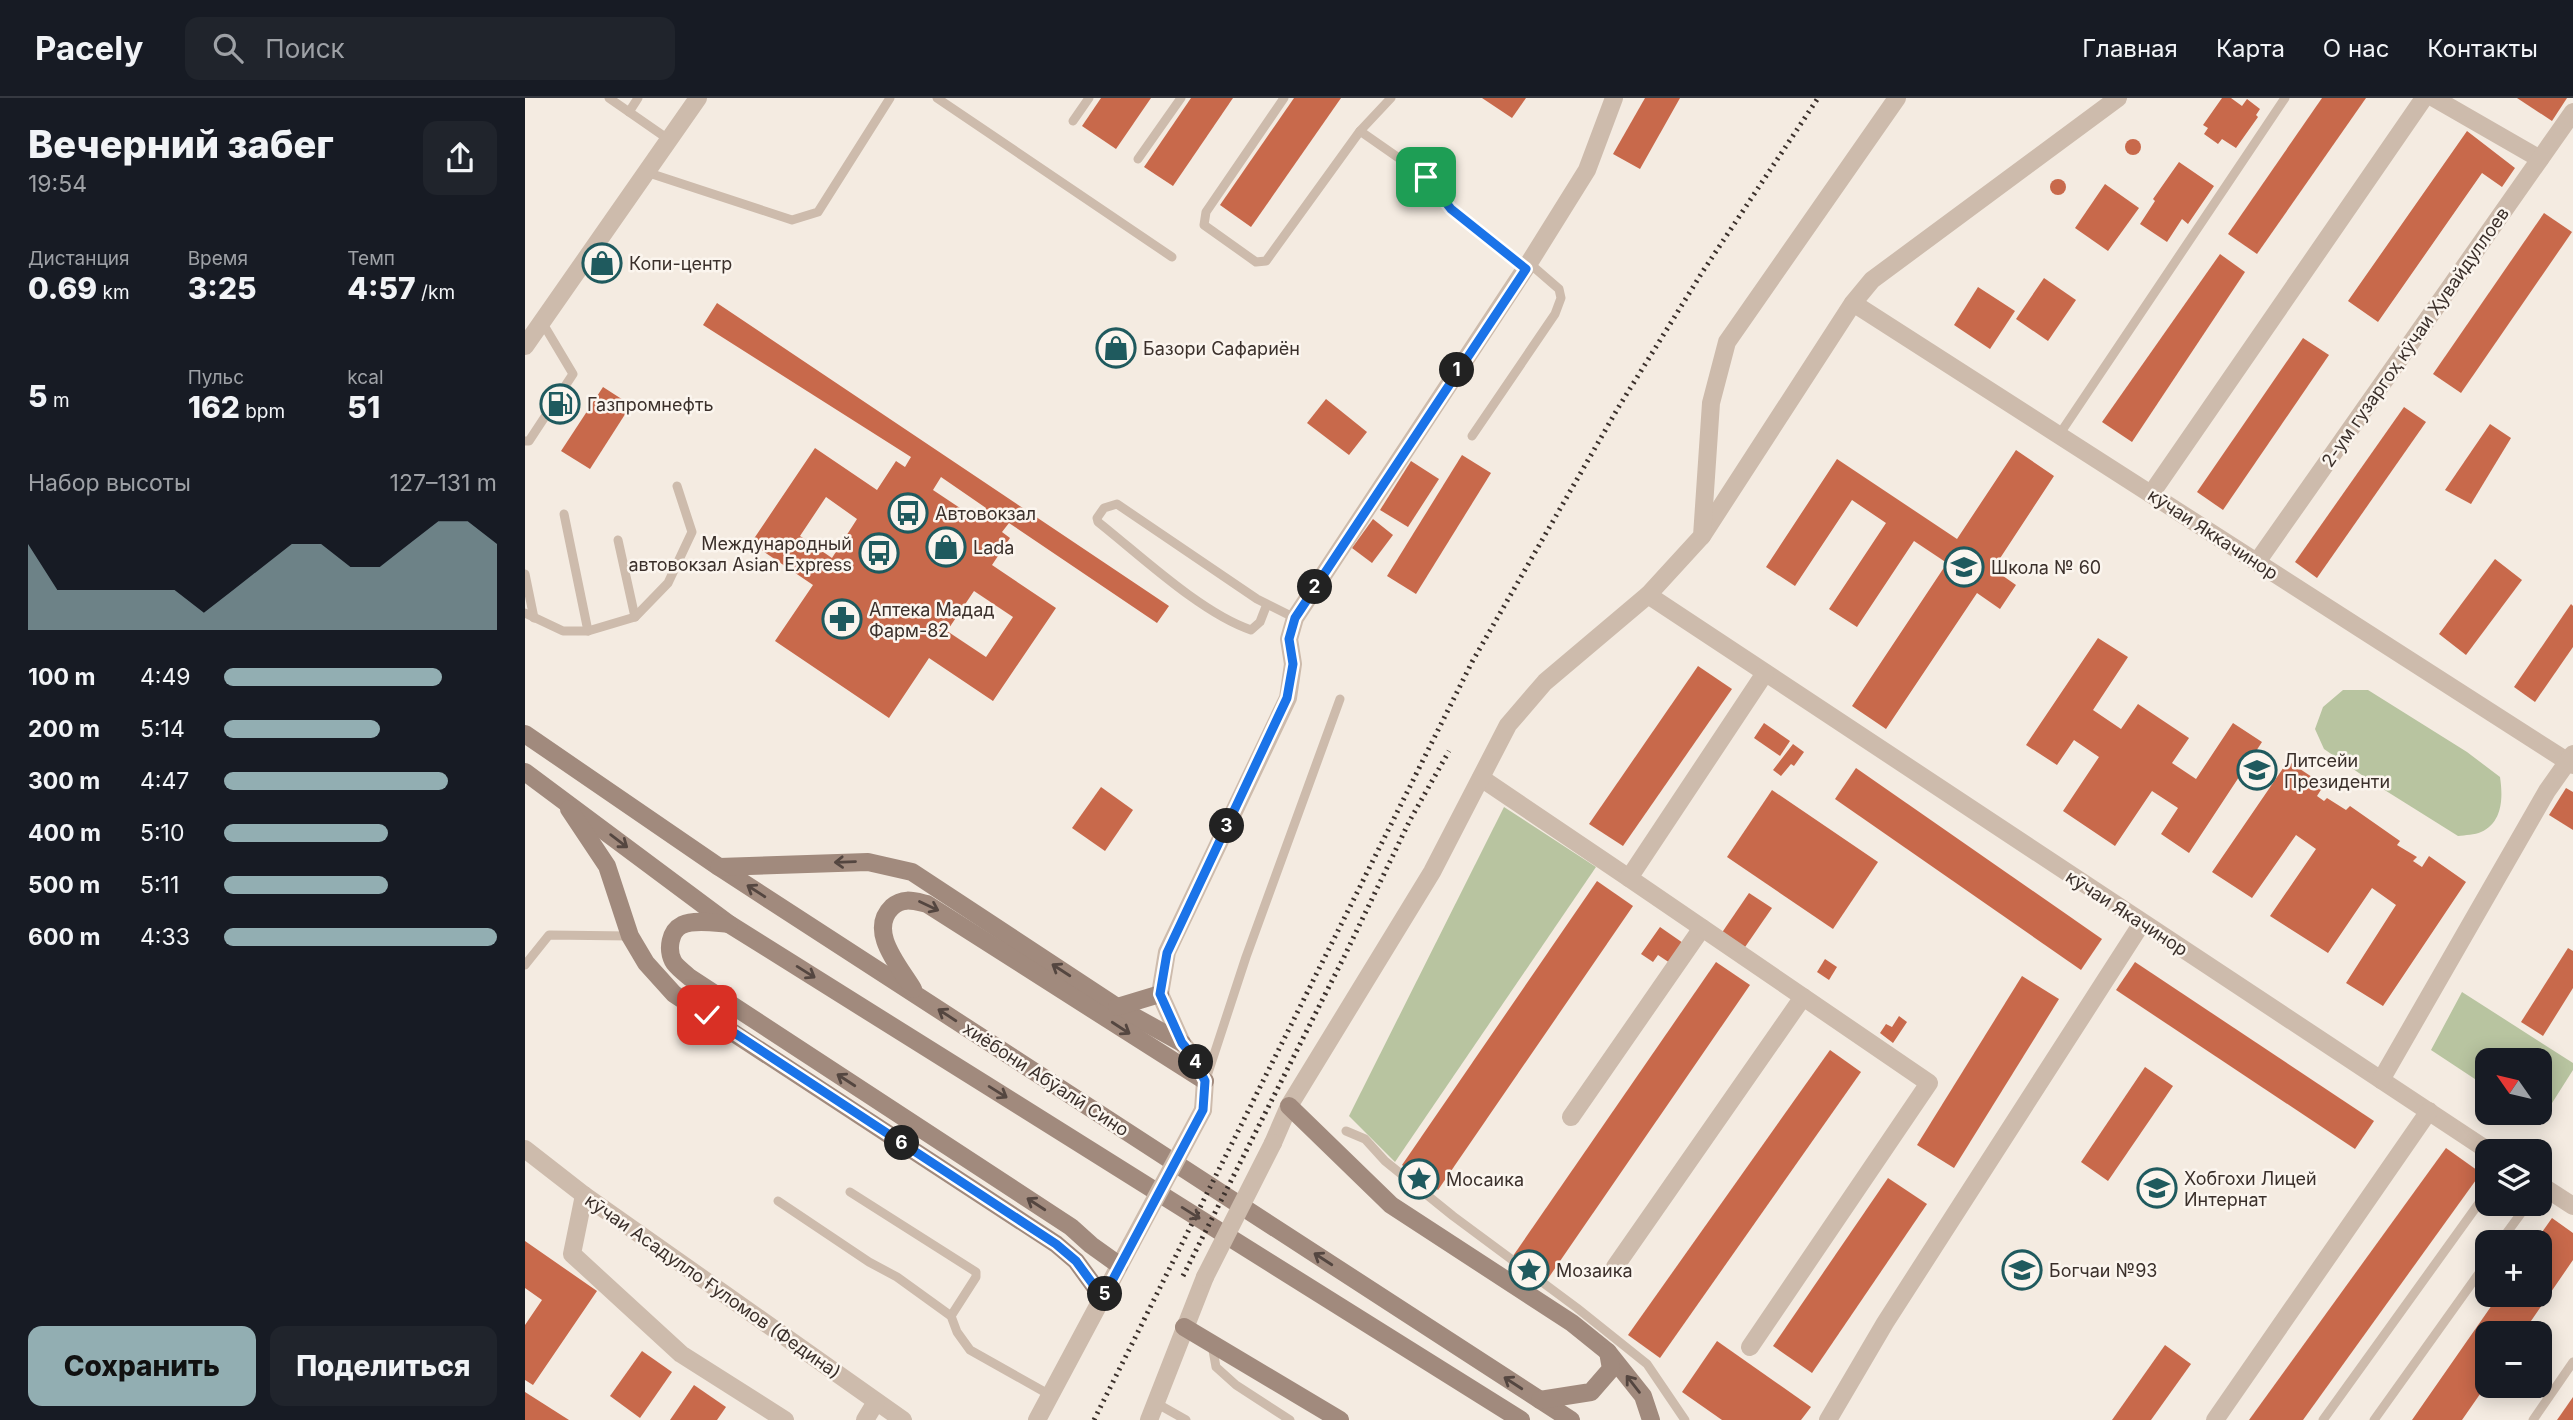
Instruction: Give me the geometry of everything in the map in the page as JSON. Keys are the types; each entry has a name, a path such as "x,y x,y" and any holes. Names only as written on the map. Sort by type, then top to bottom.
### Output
{"main road":[{"name":"хиёбони Абӯалӣ Сино","path":"525,734 719,867 1571,1420"},
{"name":"хиёбони Абӯалӣ Сино","path":"525,772 729,924 1521,1420"},
{"path":"561,798 607,866 630,936 646,963 674,994 1056,1244 1076,1261 1103,1298"},
{"path":"719,867 868,862 912,872 1117,1007 1182,1043"},
{"path":"917,995 881,934 885,914 896,904 909,899 927,904 1205,1081"},
{"path":"729,924 683,925 673,934 669,946 673,961 689,977 1071,1227 1119,1265"},
{"path":"1117,1007 1160,994"},
{"path":"1289,1106 1391,1205 1572,1323 1608,1352 1643,1396 1651,1420"},
{"path":"1184,1327 1340,1420"},
{"path":"1540,1400 1591,1392 1611,1368 1608,1352"}],"street":[{"path":"525,346 698,98"},
{"path":"1037,1420 1203,1110 1205,1081 1192,1055 1182,1043 1160,994 1167,953 1287,698 1293,664 1289,639 1295,618 1528,266 1587,170 1614,98"},
{"path":"1702,536 1711,403 1727,342 1897,98"},
{"path":"1152,1412 1205,1277 1289,1106 1432,872 1508,725 1545,682 1649,596 1702,536 1853,303 1872,280 2118,98"},
{"path":"2151,494 2424,98"},
{"path":"2434,98 2540,159"},
{"name":"2-ум гузаргоҳ кӯчаи Ҳувайдуллоев","path":"2256,562 2573,112"},
{"name":"кӯчаи Яккачинор","path":"1853,303 2256,562 2571,760"},
{"name":"кӯчаи Якачинор","path":"1649,596 2475,1142"},
{"path":"1629,878 1765,673"},
{"path":"2381,1080 2547,791 2571,760"},
{"path":"1481,778 1929,1083 1750,1348"},
{"path":"1828,1420 1885,1323 2142,923"},
{"path":"1571,1117 1702,928"},
{"path":"1615,1267 1803,997"},
{"path":"2215,1420 2429,1111"},
{"name":"кӯчаи Асадулло Ғуломов (Федина)","path":"525,1149 584,1195 888,1413"},
{"path":"2552,1192 2573,1206"},
{"path":"584,1195 572,1254 681,1354 785,1420"},
{"path":"865,1420 888,1413"}],"lane":[{"path":"609,98 668,139"},
{"path":"629,112 638,98"},
{"path":"646,172 792,220 818,212 890,98"},
{"path":"937,98 1173,257"},
{"path":"1073,121 1089,98"},
{"path":"1137,159 1181,98"},
{"path":"1284,98 1206,212 1204,225 1256,262 1266,261 1360,131 1391,98"},
{"path":"2059,435 2285,98"},
{"path":"1360,131 1426,177 1451,209 1559,289 1561,298 1555,314 1472,436"},
{"path":"525,441 529,441 573,374 542,321"},
{"path":"525,574 530,615 563,631 588,631 635,617 668,583 692,532 677,486"},
{"path":"1267,604 1260,622 1251,630 1236,625 1202,604 1098,522 1097,518 1104,508 1117,504 1267,604 1295,618"},
{"path":"564,514 588,631"},
{"path":"618,540 635,617"},
{"path":"1205,1081 1246,957 1340,699"},
{"path":"525,965 549,936 630,936"},
{"path":"1346,1131 1365,1139 1385,1161 1414,1185 1647,1364 1685,1420"},
{"path":"850,1192 976,1272 976,1277 951,1316"},
{"path":"778,1201 869,1262 897,1277 951,1316 957,1332 970,1350 1050,1395"},
{"path":"2323,1420 2475,1209"},
{"path":"2374,1420 2475,1279"},
{"path":"1211,1343 1216,1367 1236,1385 1290,1420"},
{"path":"2533,1420 2573,1362"},
{"path":"1152,1412 1186,1420"}],"green space":[{"path":"2343,690 2368,690 2467,752 2500,777 2501,801 2494,822 2479,833 2458,836 2324,749 2315,729 2323,707"},
{"path":"1504,807 1596,867 1395,1162 1349,1116"},
{"path":"2462,992 2550,1048 2475,1048 2475,1079 2431,1050"},
{"path":"2552,1050 2573,1063 2573,1070 2552,1103"}],"building":[{"path":"1101,98 1151,98 1116,149 1082,126"},
{"path":"1191,98 1233,98 1173,186 1144,167"},
{"path":"1294,98 1341,98 1251,227 1220,205"},
{"path":"1482,98 1526,98 1512,118"},
{"path":"1645,98 1680,98 1640,169 1613,154"},
{"path":"2222,98 2231,98 2242,106 2247,99 2260,109 2256,115 2258,117 2236,148 2222,139 2218,144 2204,134 2208,128 2203,125"},
{"path":"2322,98 2366,98 2257,254 2228,234"},
{"path":"2517,98 2567,98 2552,121"},
{"path":"2467,131 2515,168 2502,187 2482,173 2378,322 2348,301"},
{"path":"2130,139 2136,139 2141,147 2139,153 2130,155 2125,150 2125,144"},
{"path":"2179,162 2214,186 2188,224 2182,219 2167,242 2140,224 2155,201 2153,199"},
{"path":"2055,179 2061,179 2066,187 2064,193 2055,195 2050,190 2050,184"},
{"path":"2105,184 2139,208 2108,251 2075,228"},
{"path":"2544,213 2572,232 2461,393 2433,374"},
{"path":"2220,254 2245,272 2132,442 2102,422"},
{"path":"2044,278 2076,300 2048,341 2016,319"},
{"path":"1978,287 2015,311 1990,349 1954,325"},
{"name":"Автовокзал","path":"717,303 1169,606 1157,623 1009,523 1002,532 1010,538 992,565 1056,608 993,701 929,658 889,718 775,641 813,585 751,543 815,448 877,490 896,461 905,467 911,457 703,325","holes":["941,477 986,508 978,520 933,490","826,497 857,519 832,558 800,536","974,591 1013,617 986,657 947,631"]},
{"path":"2303,338 2329,355 2223,510 2197,492"},
{"path":"603,387 631,405 590,469 561,451"},
{"path":"1326,399 1367,432 1349,455 1307,423"},
{"path":"2404,407 2426,422 2317,578 2295,562"},
{"path":"2490,424 2511,438 2471,504 2445,490"},
{"path":"2016,450 2054,476 1993,569 2016,585 2000,609 1977,593 1886,729 1852,706 1947,563 1914,541 1857,627 1829,609 1886,523 1852,500 1795,586 1766,567 1837,459 1957,539"},
{"path":"1462,455 1491,473 1416,594 1387,576"},
{"path":"1411,461 1439,479 1408,527 1380,510"},
{"path":"1373,519 1393,535 1372,563 1352,548"},
{"path":"2495,559 2522,580 2466,655 2439,634"},
{"path":"2571,604 2573,647 2535,702 2514,687"},
{"path":"2098,638 2128,657 2093,710 2121,729 2138,704 2189,738 2172,763 2196,779 2233,723 2262,742 2189,853 2161,834 2178,808 2152,791 2115,846 2063,811 2099,757 2074,740 2057,765 2026,745"},
{"path":"1698,666 1732,689 1623,846 1589,824"},
{"path":"1764,723 1790,741 1780,756 1754,738"},
{"path":"1793,744 1804,752 1794,766 1791,764 1781,776 1773,770"},
{"path":"2288,761 2324,785 2317,796 2324,801 2327,798 2346,810 2350,806 2400,841 2397,845 2417,857 2413,861 2422,867 2429,856 2466,882 2383,1006 2346,983 2396,905 2372,888 2328,953 2270,916 2316,849 2296,835 2252,898 2212,872"},
{"path":"1856,768 2102,939 2081,970 1835,799"},
{"path":"1101,787 1133,810 1105,851 1072,828"},
{"path":"2566,788 2573,792 2573,830 2549,815"},
{"path":"1772,790 1878,862 1833,929 1727,857"},
{"path":"1597,881 1633,906 1438,1190 1402,1165"},
{"path":"1749,893 1772,908 1743,950 1721,934"},
{"path":"1660,927 1683,943 1670,963 1658,955 1653,962 1641,954"},
{"path":"2568,948 2573,951 2573,988 2543,1036 2521,1022"},
{"path":"1825,959 1837,967 1829,980 1817,972"},
{"path":"1716,962 1750,985 1547,1280 1513,1256"},
{"path":"2135,962 2374,1121 2355,1149 2116,990"},
{"path":"2022,976 2059,999 1954,1168 1917,1145"},
{"path":"1899,1016 1907,1022 1893,1043 1880,1033 1886,1024 1892,1027"},
{"path":"1830,1050 1861,1072 1660,1358 1628,1335"},
{"path":"2145,1067 2173,1086 2108,1181 2081,1162"},
{"path":"2446,1148 2475,1169 2475,1181 2303,1420 2249,1420"},
{"path":"1888,1178 1927,1204 1812,1373 1773,1346"},
{"path":"2552,1218 2573,1233 2573,1260 2552,1290 2552,1230 2544,1230"},
{"path":"525,1241 597,1291 533,1385 525,1380 525,1325 542,1300 525,1288"},
{"path":"2491,1307 2541,1307 2531,1321 2481,1321"},
{"path":"2475,1329 2475,1398 2477,1398 2462,1420 2412,1420"},
{"path":"1717,1341 1811,1407 1801,1420 1722,1420 1682,1392"},
{"path":"2165,1345 2191,1364 2151,1420 2112,1420"},
{"path":"642,1351 672,1372 640,1418 610,1396"},
{"path":"694,1385 726,1407 717,1420 670,1420"},
{"path":"525,1392 569,1420 525,1420"},
{"path":"2573,1397 2573,1420 2557,1420"}],"railway":[{"path":"1094,1420 1472,662 1618,408 1703,271 1818,98"},
{"path":"1183,1276 1410,820 1449,751"}],"place":[{"name":"Копи-центр","path":"602,263"},
{"name":"Базори Сафариён","path":"1116,348"},
{"name":"Газпромнефть","path":"560,404"},
{"name":"Автовокзал","path":"908,513"},
{"name":"Lada","path":"946,547"},
{"name":"Международный автовокзал Asian Express","path":"879,553"},
{"name":"Школа № 60","path":"1964,567"},
{"name":"Аптека Мадад Фарм-82","path":"842,619"},
{"name":"Литсейи Президенти","path":"2257,770"},
{"name":"Мосаика","path":"1419,1179"},
{"name":"Хобгохи Лицей Интернат","path":"2157,1188"},
{"name":"Мозаика","path":"1529,1270"},
{"name":"Богчаи №93","path":"2022,1270"}],"route":[{"path":"707,1015 1056,1244 1076,1261 1103,1298 1203,1110 1205,1081 1192,1055 1182,1043 1160,994 1167,953 1287,698 1293,664 1289,639 1295,618 1526,269 1451,209 1426,177"}]}
